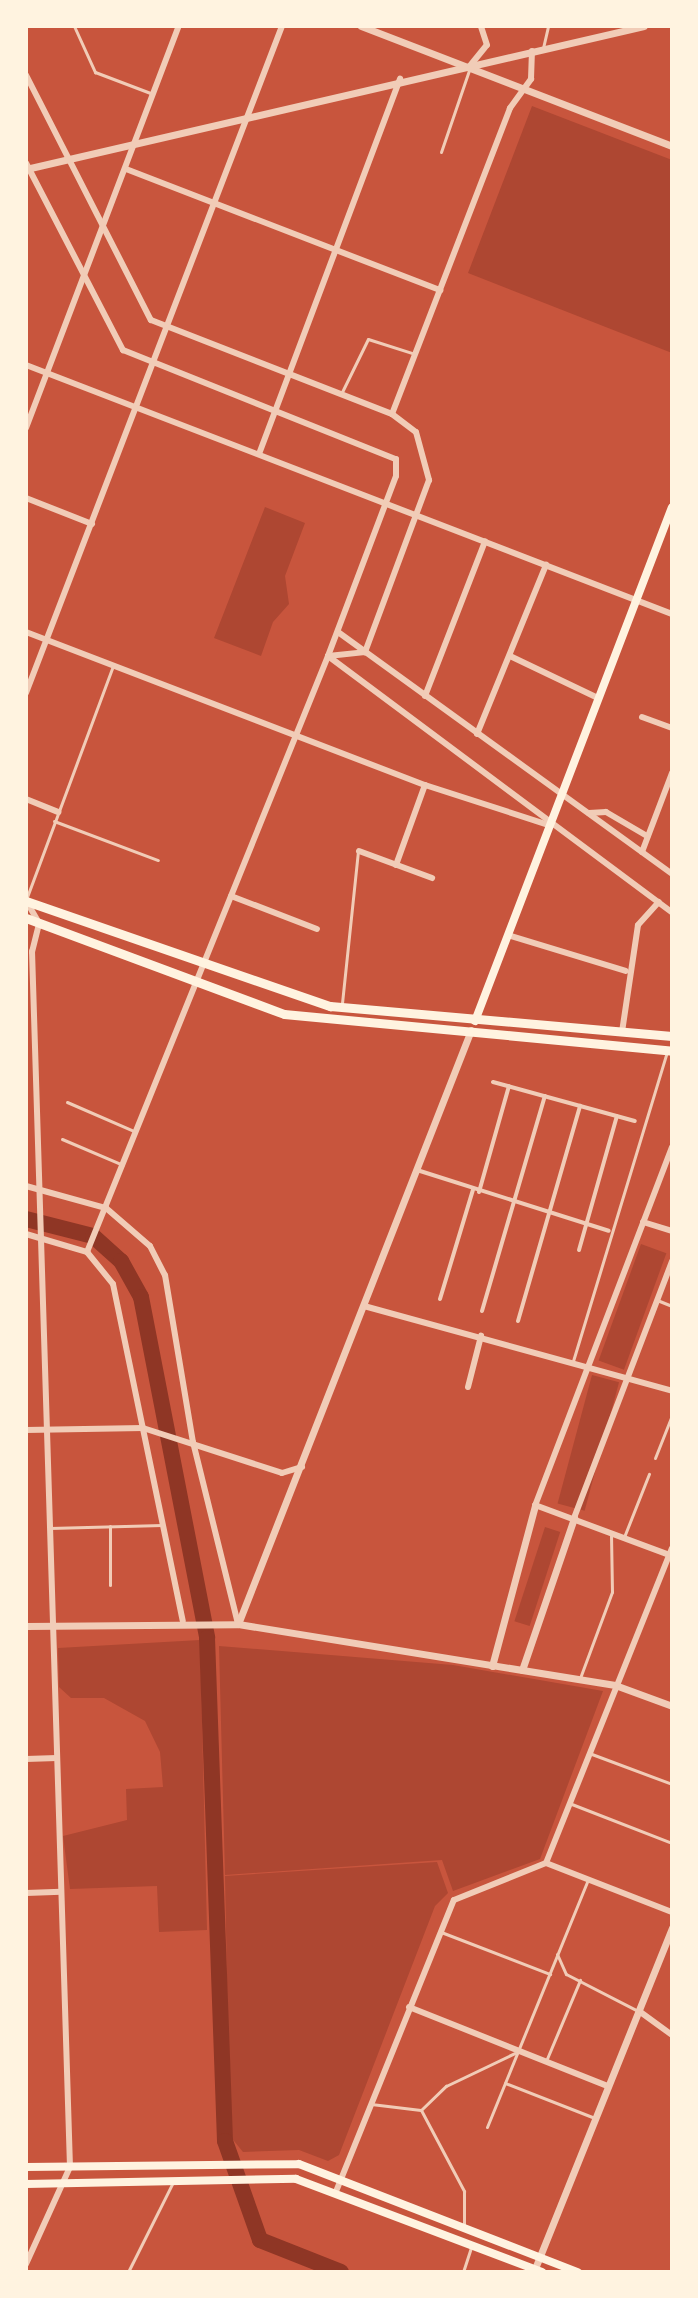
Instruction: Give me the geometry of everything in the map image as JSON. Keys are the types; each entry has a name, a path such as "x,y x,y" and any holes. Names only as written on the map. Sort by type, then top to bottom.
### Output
{"main road":[{"path":"475,1021 672,507"},
{"path":"26,901 203,965 341,1007 672,1036"},
{"path":"26,918 284,1014 469,1036 670,1051"},
{"path":"26,2167 256,2162 299,2164 578,2272"},
{"path":"26,2184 173,2182 262,2176 335,2194 537,2271"}],"street":[{"path":"26,428 103,233 179,26"},
{"path":"26,693 282,26"},
{"path":"361,26 672,146"},
{"path":"469,67 487,45 481,26"},
{"path":"87,1252 293,735 338,632 397,469 389,453 154,364 110,336 27,168 400,79 469,67 638,27"},
{"path":"392,414 524,88 532,51"},
{"path":"26,75 139,307 168,329 392,414 416,432 430,465 417,516 365,652"},
{"path":"259,454 400,79"},
{"path":"126,169 440,290"},
{"path":"26,365 672,614"},
{"path":"26,498 92,524"},
{"path":"425,696 485,541"},
{"path":"477,734 546,565"},
{"path":"26,632 425,785 550,825"},
{"path":"338,632 560,798 588,813 672,874"},
{"path":"328,656 365,652"},
{"path":"328,656 550,825 672,912"},
{"path":"510,656 598,698"},
{"path":"642,717 672,728"},
{"path":"642,852 669,792 672,773"},
{"path":"396,865 425,785"},
{"path":"26,799 58,812"},
{"path":"588,813 606,812 647,836"},
{"path":"359,851 432,878"},
{"path":"231,896 317,929"},
{"path":"26,901 39,923 29,952 41,1236 70,2167 26,2264"},
{"path":"622,1032 626,971 638,925 659,902"},
{"path":"508,935 626,971"},
{"path":"238,1624 475,1021"},
{"path":"493,1082 635,1121"},
{"path":"440,1299 509,1086"},
{"path":"482,1311 545,1096"},
{"path":"518,1321 580,1106"},
{"path":"579,1250 617,1116"},
{"path":"492,1666 535,1505 672,1147"},
{"path":"417,1170 609,1231"},
{"path":"26,1186 106,1208 150,1246 165,1275 193,1442 238,1624"},
{"path":"643,1222 672,1231"},
{"path":"26,1234 87,1252 113,1284 183,1621"},
{"path":"522,1670 574,1518 672,1261"},
{"path":"364,1306 672,1391"},
{"path":"468,1387 481,1336"},
{"path":"26,1430 143,1428 157,1430 282,1473 302,1467"},
{"path":"535,1505 671,1553 615,1685 546,1863"},
{"path":"26,1626 183,1621 238,1624 615,1685 672,1706"},
{"path":"26,1759 57,1758"},
{"path":"335,2194 454,1900 546,1863 672,1912"},
{"path":"26,1893 61,1892"},
{"path":"537,2271 672,1928"},
{"path":"409,2007 608,2086"},
{"path":"639,2011 672,2035"}],"lane":[{"path":"74,26 95,72 154,95"},
{"path":"543,48 548,26"},
{"path":"441,152 469,67"},
{"path":"340,395 368,339 415,354"},
{"path":"26,901 114,665"},
{"path":"54,821 158,860"},
{"path":"341,1007 359,851"},
{"path":"573,1362 609,1231 670,1051"},
{"path":"67,1102 136,1132"},
{"path":"62,1139 123,1165"},
{"path":"657,1300 672,1306"},
{"path":"655,1458 672,1415"},
{"path":"624,1537 649,1474"},
{"path":"50,1528 163,1525"},
{"path":"110,1526 110,1585"},
{"path":"580,1679 612,1592 611,1532"},
{"path":"589,1753 672,1784"},
{"path":"569,1803 672,1843"},
{"path":"487,2127 588,1880"},
{"path":"440,1931 550,1974"},
{"path":"557,1954 566,1974 639,2011"},
{"path":"546,2061 580,1980"},
{"path":"421,2110 446,2086 505,2064 518,2050"},
{"path":"504,2083 595,2118"},
{"path":"370,2104 421,2110"},
{"path":"421,2110 464,2191 464,2228"},
{"path":"128,2272 173,2182"},
{"path":"463,2272 472,2244"}],"shaded area":[{"path":"532,106 672,160 672,353 468,273"},
{"path":"265,507 305,523 285,576 289,604 273,622 261,656 214,638"},
{"path":"641,1244 666,1253 624,1370 599,1361"},
{"path":"592,1375 619,1382 585,1511 558,1503"},
{"path":"545,1527 560,1532 530,1626 514,1621"},
{"path":"200,1640 207,1930 159,1932 157,1886 70,1889 63,1836 127,1820 126,1789 163,1787 160,1752 145,1721 104,1698 71,1698 59,1687 58,1648"},
{"path":"219,1646 453,1665 603,1691 540,1859 453,1891 442,1860 225,1875"},
{"path":"437,1862 448,1893 435,1906 339,2155 328,2161 299,2150 243,2152 230,2136 225,1876"}],"waterway":[{"path":"26,1219 93,1236 121,1261 141,1297 207,1638 225,2141 260,2240 341,2272"}]}
